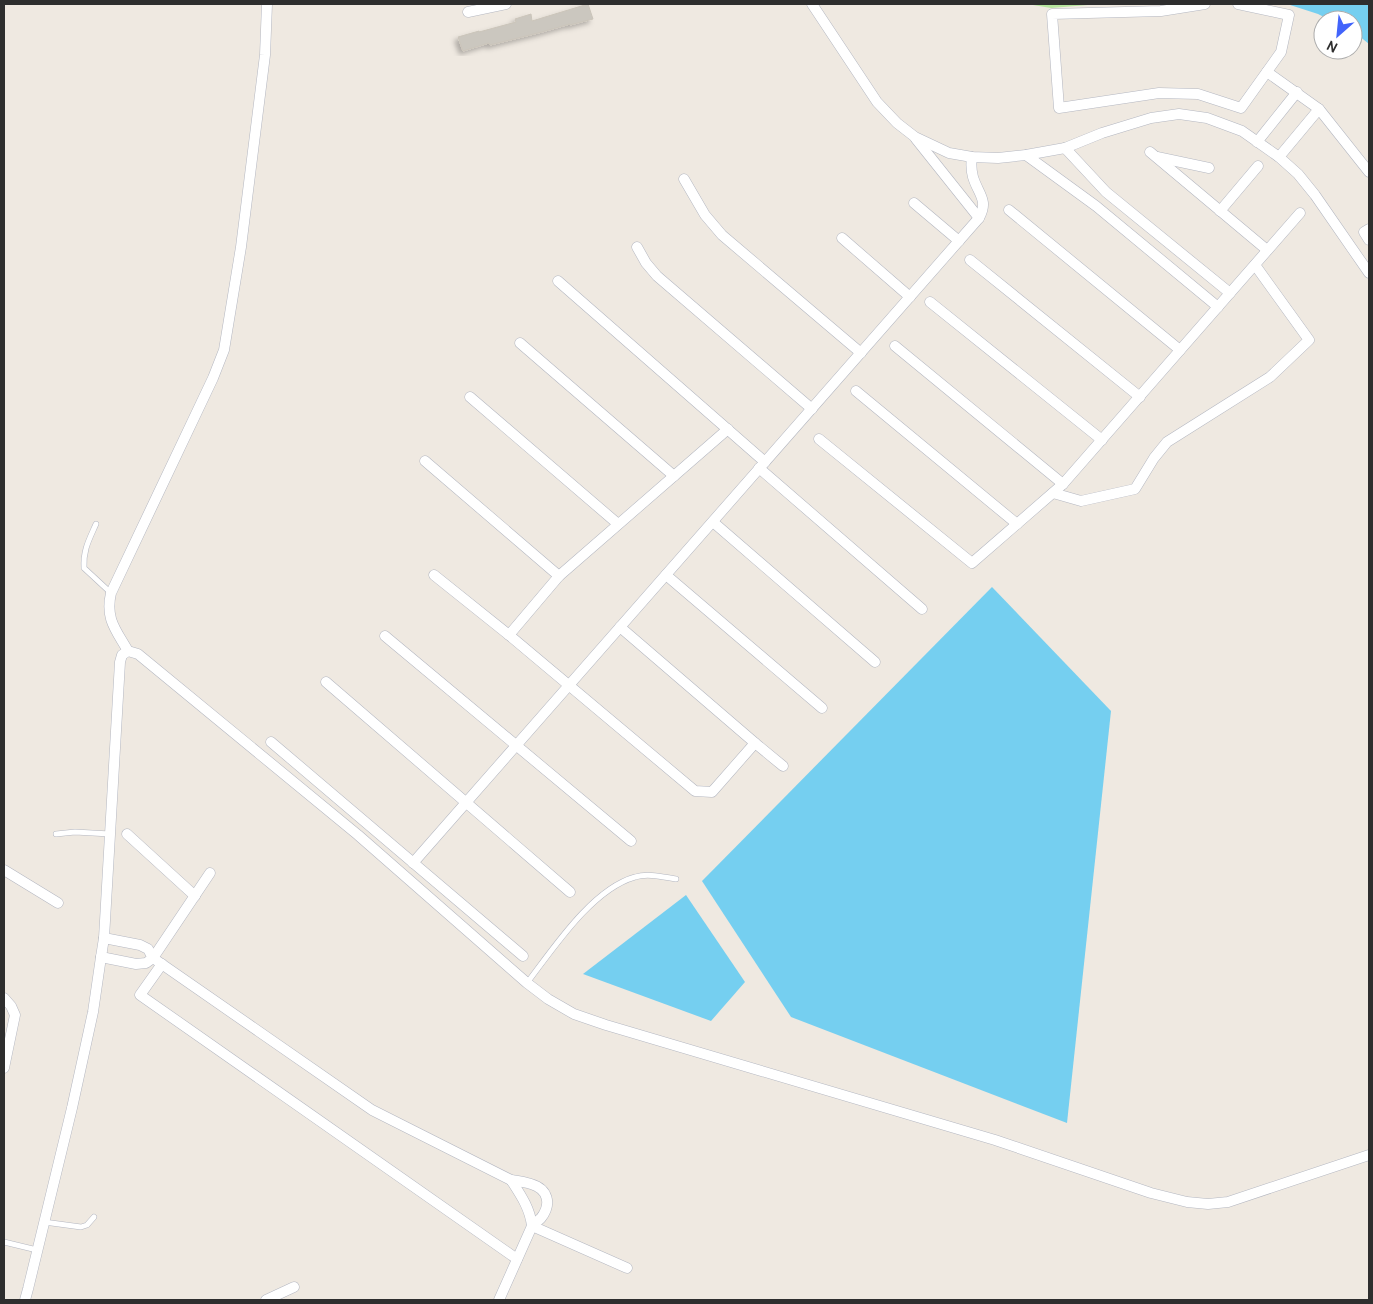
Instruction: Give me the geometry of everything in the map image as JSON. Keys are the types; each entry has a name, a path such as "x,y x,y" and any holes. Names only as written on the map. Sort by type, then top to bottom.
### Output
{"street":[{"path":"267,4 264,64 240,247 224,350 108,591 109,615 128,651 138,654 350,829 527,983 548,999 574,1014 995,1140 1151,1193 1187,1202 1208,1204 1228,1202 1369,1155"},
{"path":"468,12 506,4"},
{"path":"812,4 877,102 896,123 915,137 949,153 972,157 998,158 1065,148 1102,133 1151,118 1179,114 1207,118 1242,131 1279,157 1298,174 1315,195 1369,273"},
{"path":"1205,4 1161,11 1052,14 1059,108 1159,93 1198,94 1241,108 1281,52 1289,16 1238,4"},
{"path":"1266,72 1319,108 1369,172"},
{"path":"1257,142 1297,92"},
{"path":"1279,157 1319,108"},
{"path":"915,137 979,218"},
{"path":"1065,148 1106,192 1230,293"},
{"path":"1209,168 1153,154 1267,250"},
{"path":"1026,155 1096,206 1218,307"},
{"path":"413,863 979,218 983,210 983,200 973,177 971,168 972,157"},
{"path":"1220,211 1258,166"},
{"path":"684,179 706,215 722,235 861,353"},
{"path":"914,203 959,241"},
{"path":"1009,210 1180,350"},
{"path":"819,439 972,563 1063,484 1300,213"},
{"path":"1369,228 1364,232 1369,240"},
{"path":"842,238 910,297"},
{"path":"637,247 646,263 657,276 812,409"},
{"path":"970,260 1140,397"},
{"path":"1053,493 1081,501 1135,490 1154,458 1167,442 1270,377 1309,340 1255,265"},
{"path":"558,281 728,429 762,465 922,609"},
{"path":"930,302 1102,440"},
{"path":"520,343 674,476"},
{"path":"895,346 1063,484"},
{"path":"856,391 1017,524"},
{"path":"470,398 618,524"},
{"path":"509,635 559,576 728,429"},
{"path":"425,461 559,576"},
{"path":"713,522 875,662"},
{"path":"666,574 822,708"},
{"path":"434,575 509,635 695,791 712,792 755,743"},
{"path":"620,627 783,766"},
{"path":"385,636 517,744 631,841"},
{"path":"25,1300 72,1108 93,1012 104,938 120,662 122,655 128,651"},
{"path":"326,682 570,892"},
{"path":"271,742 523,956"},
{"path":"127,834 194,896"},
{"path":"4,870 58,903"},
{"path":"210,873 194,896 140,995 517,1259"},
{"path":"104,938 140,944 148,949 157,961 372,1110 511,1180 532,1184 542,1189 548,1202 546,1210 541,1218 532,1226 498,1300"},
{"path":"101,957 136,964 157,961"},
{"path":"4,998 11,1006 15,1015 4,1068"},
{"path":"511,1180 527,1207 532,1226"},
{"path":"532,1226 627,1268"},
{"path":"266,1300 294,1287"}],"lane":[{"path":"96,524 86,545 83,557 84,568 108,591"},
{"path":"56,834 75,832 110,834"},
{"path":"527,983 557,943 600,896 635,876 650,874 676,879"},
{"path":"44,1222 81,1227 87,1225 94,1217"},
{"path":"4,1242 37,1250"}],"green space":[{"path":"1027,4 1100,4 1051,8"}],"water":[{"path":"1287,4 1369,4 1369,44 1363,39 1363,10 1313,10 1313,12"},
{"path":"992,587 1111,711 1067,1123 791,1017 702,881"},
{"path":"686,895 745,982 711,1021 583,974"}],"building":[{"path":"588,4 593,19 570,25 490,45 489,43 463,51 458,37 516,22 515,19 531,14 532,21"}]}
